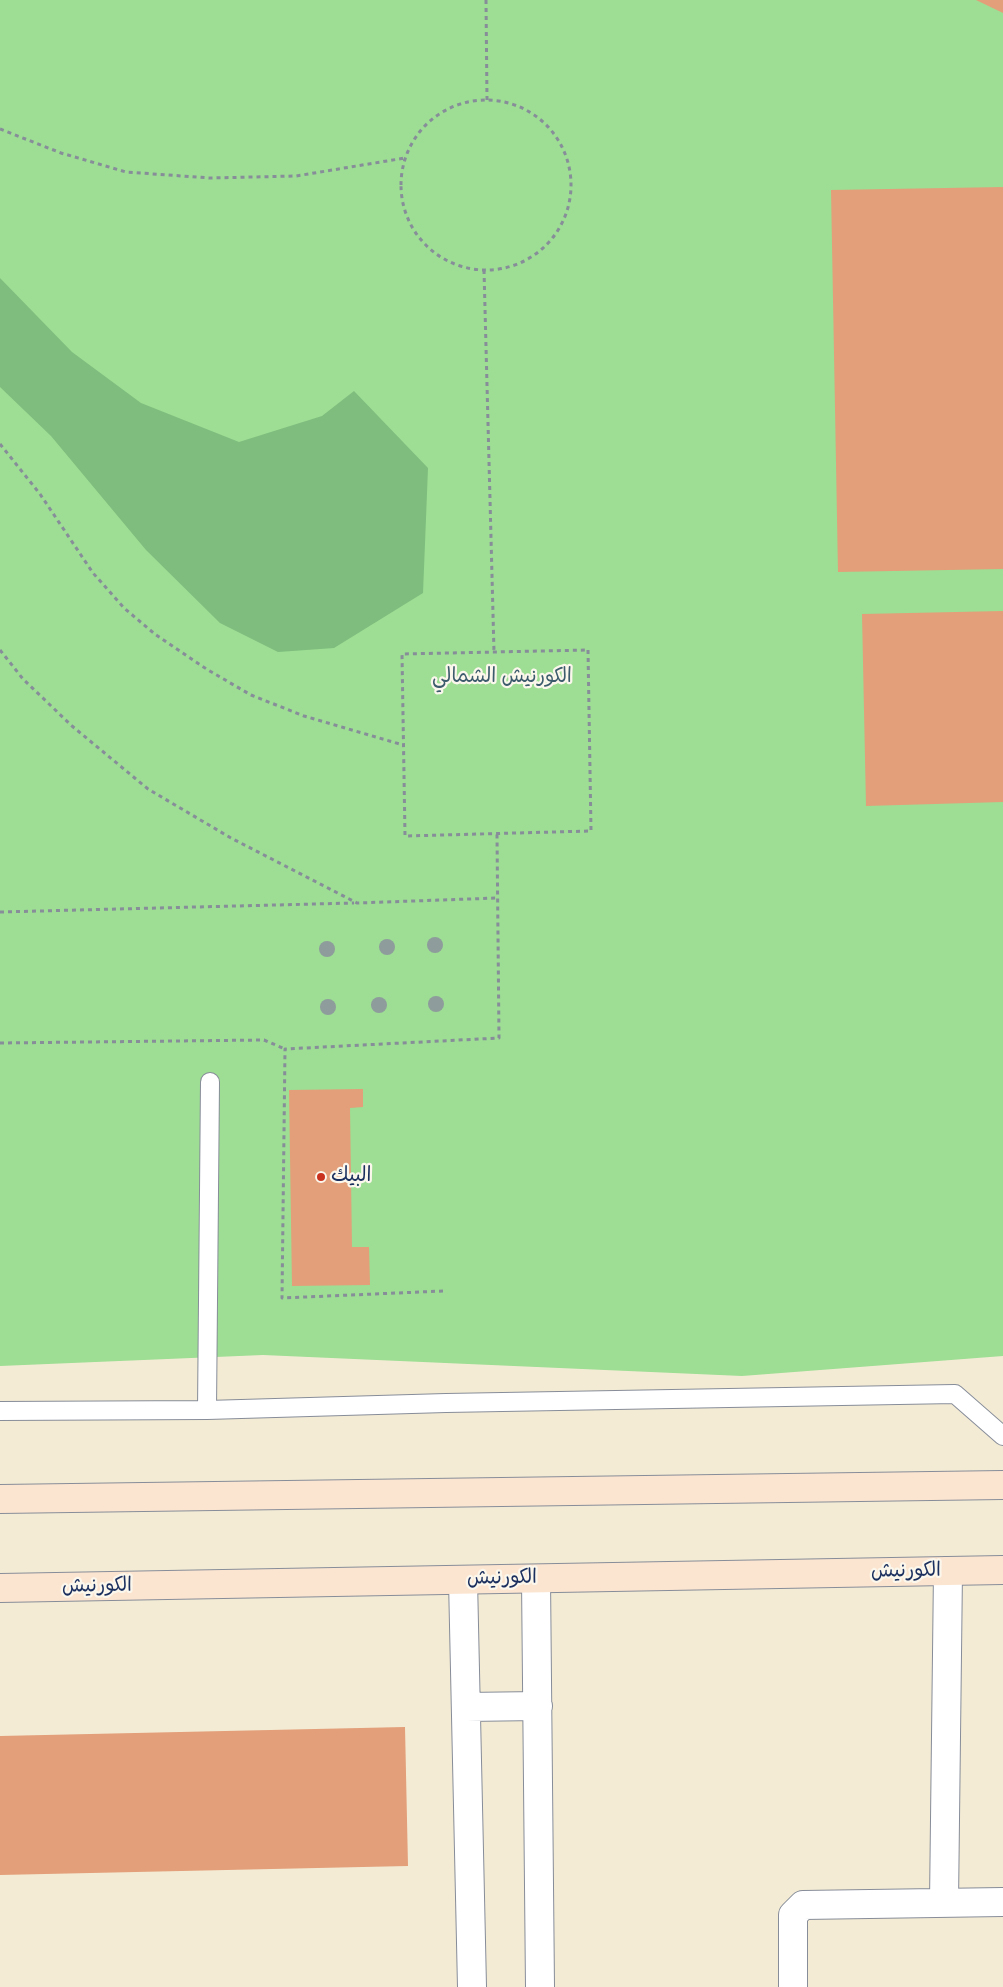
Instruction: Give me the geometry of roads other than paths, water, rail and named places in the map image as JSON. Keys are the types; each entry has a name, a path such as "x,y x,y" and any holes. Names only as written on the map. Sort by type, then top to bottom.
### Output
{"main road":[{"path":"0,1498 1003,1485"},
{"name":"الكورنيش","path":"0,1588 1003,1570"}],"street":[{"path":"944,1902 948,1571"},
{"path":"536,1579 540,1987"},
{"path":"463,1580 472,1987"},
{"path":"466,1707 538,1706"},
{"path":"793,1987 793,1916 803,1904 1003,1902"}],"lane":[{"path":"207,1410 210,1082"},
{"path":"0,1411 207,1410 446,1403 955,1394 1003,1436"}],"place":[{"name":"البيك","path":"321,1177"}],"park label":[{"name":"الكورنيش الشمالي","path":"502,678"}]}
